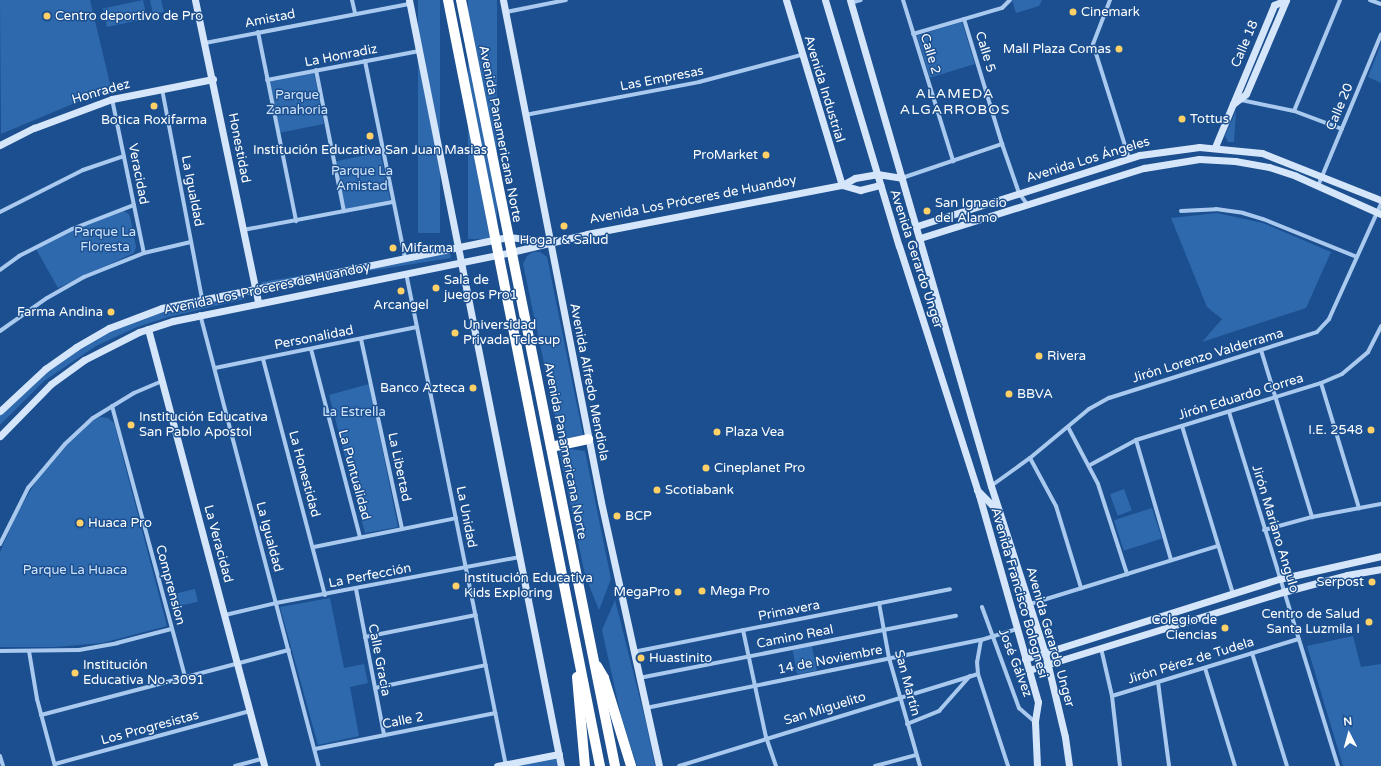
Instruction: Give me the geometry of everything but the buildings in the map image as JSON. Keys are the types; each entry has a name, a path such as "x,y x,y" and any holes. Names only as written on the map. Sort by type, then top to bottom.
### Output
{"highway":[{"name":"Avenida Panamericana Norte","path":"448,0 600,766"},
{"name":"Avenida Panamericana Norte","path":"461,0 615,766"},
{"path":"551,447 588,439"},
{"path":"577,655 577,689 585,766"},
{"path":"593,659 604,678 631,766"}],"main road":[{"name":"Honestidad","path":"195,0 213,79 258,302"},
{"name":"Avenida Alfredo Mendiola","path":"503,0 588,439 633,652 659,766"},
{"name":"Avenida Industrial","path":"786,0 801,55 842,185"},
{"name":"Avenida Gerardo Unger","path":"825,0 874,175 880,185 977,490 1001,516"},
{"name":"Calle 18","path":"1241,100 1246,94 1286,0"},
{"name":"Calle 18","path":"1215,147 1274,5 1286,0"},
{"path":"409,2 459,246 520,557 532,629 561,766"},
{"name":"Avenida Gerardo Unger","path":"850,2 917,226 991,486 1045,653 1065,737 1069,766"},
{"name":"Honradez","path":"0,145 48,122 112,99 213,79"},
{"path":"1233,104 1241,100"},
{"name":"Avenida Los Ángeles","path":"917,226 1129,158 1178,148 1215,147 1262,153 1381,200"},
{"path":"1140,155 1144,168"},
{"name":"Avenida Los Ángeles","path":"920,238 1144,168 1199,159 1235,161 1269,167 1318,186 1379,213"},
{"name":"Avenida Los Próceres de Huandoy","path":"0,436 51,384 71,369 103,349 148,328 200,313 498,255 549,242 842,185 855,178 874,175 902,178"},
{"name":"Avenida Los Próceres de Huandoy","path":"842,185 860,190 880,185"},
{"path":"960,212 964,224"},
{"name":"Avenida Los Próceres de Huandoy","path":"0,411 45,369 109,328 162,308 255,287 495,239 508,237 549,242"},
{"name":"La Veracidad","path":"148,328 263,762"},
{"name":"Avenida Francisco Bolognesi","path":"977,490 1038,702"},
{"path":"1026,659 1279,579 1381,556"},
{"path":"1029,670 1283,592 1340,576 1381,569"},
{"name":"José Gálvez","path":"1037,766 1035,722 1038,702"},
{"path":"497,766 559,754"}],"street":[{"path":"352,0 354,13"},
{"path":"506,12 566,0"},
{"path":"850,2 861,0"},
{"name":"Calle 2","path":"903,0 952,160"},
{"path":"913,34 1002,8 1010,0"},
{"path":"1110,0 1093,44 1129,158"},
{"path":"1294,111 1340,0"},
{"path":"1370,0 1381,4"},
{"name":"Amistad","path":"205,43 409,2"},
{"name":"Calle 5","path":"964,19 1002,144 1020,193 1027,204"},
{"path":"258,32 296,220"},
{"name":"Calle 20","path":"1318,186 1381,35"},
{"name":"La Honradiz","path":"267,80 419,51"},
{"name":"Las Empresas","path":"526,116 699,82 801,55"},
{"path":"365,62 392,202 405,257"},
{"path":"316,70 344,211"},
{"name":"La Igualdad","path":"162,88 202,298"},
{"name":"Veracidad","path":"112,99 144,253"},
{"path":"1241,100 1294,111 1342,128"},
{"path":"902,178 1002,144"},
{"path":"0,212 83,170 124,156"},
{"path":"243,230 392,202"},
{"name":"Jirón Lorenzo Valderrama","path":"991,486 1030,458 1089,409 1116,394 1317,332 1324,327 1379,213 1381,204"},
{"path":"0,270 19,256 72,229 134,205"},
{"path":"1182,211 1216,209 1243,213 1263,219 1357,257"},
{"path":"0,331 66,287 105,268 144,253 191,242"},
{"name":"La Unidad","path":"406,272 506,765"},
{"name":"La Igualdad","path":"200,313 319,766"},
{"name":"Jirón Eduardo Correa","path":"1090,465 1136,440 1276,398 1321,383 1342,374 1360,361 1374,341 1381,326"},
{"name":"Personalidad","path":"215,368 418,328"},
{"name":"La Libertad","path":"361,339 402,529"},
{"name":"La Puntualidad","path":"311,349 360,537"},
{"path":"1261,350 1312,517"},
{"name":"La Honestidad","path":"263,359 314,547 325,595"},
{"path":"0,544 2,532 28,488 52,457 81,428 112,406 162,381"},
{"path":"1321,383 1359,508"},
{"name":"Comprension","path":"112,406 185,677"},
{"name":"Jirón Mariano Angulo","path":"1229,412 1283,592 1338,766"},
{"path":"1182,426 1233,594"},
{"path":"1068,427 1090,465 1107,508 1127,574"},
{"path":"1136,440 1171,560"},
{"path":"1030,458 1054,500 1081,588"},
{"path":"1264,530 1312,517 1381,504"},
{"path":"314,547 456,518"},
{"path":"1030,604 1218,546"},
{"name":"La Perfección","path":"225,615 276,603 325,595 520,557"},
{"name":"Calle Gracia","path":"356,589 384,735"},
{"name":"Primavera","path":"633,652 950,590"},
{"name":"San Martín","path":"879,603 889,658 920,766"},
{"name":"José Gálvez","path":"982,607 1019,708 1035,722"},
{"path":"365,637 476,616"},
{"name":"Camino Real","path":"639,678 956,616"},
{"path":"0,651 29,651 96,647 171,629"},
{"name":"14 de Noviembre","path":"646,708 981,640 1017,629"},
{"path":"743,630 766,737 776,766"},
{"name":"Jirón Pérez de Tudela","path":"1112,696 1299,639"},
{"path":"981,640 977,662 978,674 1008,766"},
{"path":"1101,648 1112,696 1120,766"},
{"path":"41,715 289,650"},
{"path":"29,651 41,715 55,765"},
{"path":"1252,653 1287,766"},
{"path":"375,688 486,665"},
{"path":"1204,668 1235,766"},
{"name":"San Miguelito","path":"679,766 766,737 978,674"},
{"path":"907,724 939,711 970,676"},
{"path":"1158,682 1169,766"},
{"name":"Los Progresistas","path":"55,765 250,711"},
{"name":"Calle 2","path":"315,749 495,713"},
{"path":"875,766 916,755"},
{"path":"0,756 3,766"},
{"path":"235,766 263,762"}],"green space":[{"path":"0,0 90,0 112,92 75,103 1,134"},
{"path":"143,0 147,19 107,27 103,9"},
{"path":"150,0 161,0 164,12 153,14"},
{"path":"418,0 440,0 440,233 418,233"},
{"path":"468,0 497,0 497,239 468,239"},
{"path":"1012,0 1042,0 1039,6 1016,13"},
{"path":"962,22 975,64 930,78 917,36"},
{"path":"1381,44 1381,83 1368,77"},
{"name":"Parque Zanahoria","path":"314,73 324,124 280,133 270,82"},
{"path":"1236,111 1234,142 1228,142 1225,136"},
{"name":"Parque La Amistad","path":"380,152 390,200 345,209 335,162"},
{"name":"Parque La Floresta","path":"122,210 129,214 131,221 136,247 134,253 58,288 36,249 69,232"},
{"path":"1217,213 1263,223 1331,252 1306,308 1202,342 1222,319 1207,307 1171,218"},
{"path":"450,252 451,258 262,288 261,282"},
{"path":"533,252 540,252 547,257 583,435 560,439 523,264 527,256"},
{"path":"244,292 245,299 168,317 137,327 96,346 44,381 0,425 0,415 40,375 77,349 116,328 174,308"},
{"name":"La Estrella","path":"369,384 398,527 365,533 329,395"},
{"name":"Parque La Huaca","path":"100,417 108,418 114,423 167,626 102,643 55,647 0,647 0,552 17,513 41,473 94,419"},
{"path":"570,449 585,451 611,579 599,610 585,575 559,450"},
{"path":"1124,489 1132,511 1118,516 1110,494"},
{"path":"1152,508 1162,538 1124,551 1114,520"},
{"path":"195,589 198,602 176,607 174,594"},
{"path":"330,598 344,668 364,664 368,683 350,687 359,736 318,745 280,607"},
{"path":"615,600 646,723 655,766 637,766 621,716 602,630"},
{"path":"1353,636 1361,667 1381,664 1381,766 1343,766 1307,646"},
{"path":"812,646 817,671 797,674 792,650"},
{"path":"556,758 558,766 513,766"}],"place":[{"name":"Cinemark","path":"1073,12"},
{"name":"Centro deportivo de Pro","path":"47,16"},
{"name":"Mall Plaza Comas","path":"1119,49"},
{"name":"Botica Roxifarma","path":"154,106"},
{"name":"Tottus","path":"1182,119"},
{"name":"Institución Educativa San Juan Masias","path":"370,136"},
{"name":"ProMarket","path":"766,155"},
{"name":"San Ignacio del Alamo","path":"927,211"},
{"name":"Hogar & Salud","path":"564,226"},
{"name":"Mifarma","path":"393,248"},
{"name":"Sala de juegos Pro1","path":"436,288"},
{"name":"Arcangel","path":"401,291"},
{"name":"Farma Andina","path":"111,312"},
{"name":"Universidad Privada Telesup","path":"455,333"},
{"name":"Rivera","path":"1039,356"},
{"name":"Banco Azteca","path":"473,388"},
{"name":"BBVA","path":"1009,394"},
{"name":"Institución Educativa San Pablo Apostol","path":"131,425"},
{"name":"I.E. 2548","path":"1371,430"},
{"name":"Plaza Vea","path":"717,432"},
{"name":"Cineplanet Pro","path":"706,468"},
{"name":"Scotiabank","path":"657,490"},
{"name":"BCP","path":"617,516"},
{"name":"Huaca Pro","path":"80,523"},
{"name":"Serpost","path":"1372,582"},
{"name":"Institución Educativa Kids Exploring","path":"456,586"},
{"name":"Mega Pro","path":"702,591"},
{"name":"MegaPro","path":"678,592"},
{"name":"Centro de Salud Santa Luzmila I","path":"1369,622"},
{"name":"Colegio de Ciencias","path":"1225,628"},
{"name":"Huastinito","path":"641,658"},
{"name":"Institución Educativa No. 3091","path":"75,673"}],"district":[{"name":"ALAMEDA ALGARROBOS","path":"955,102"}]}
